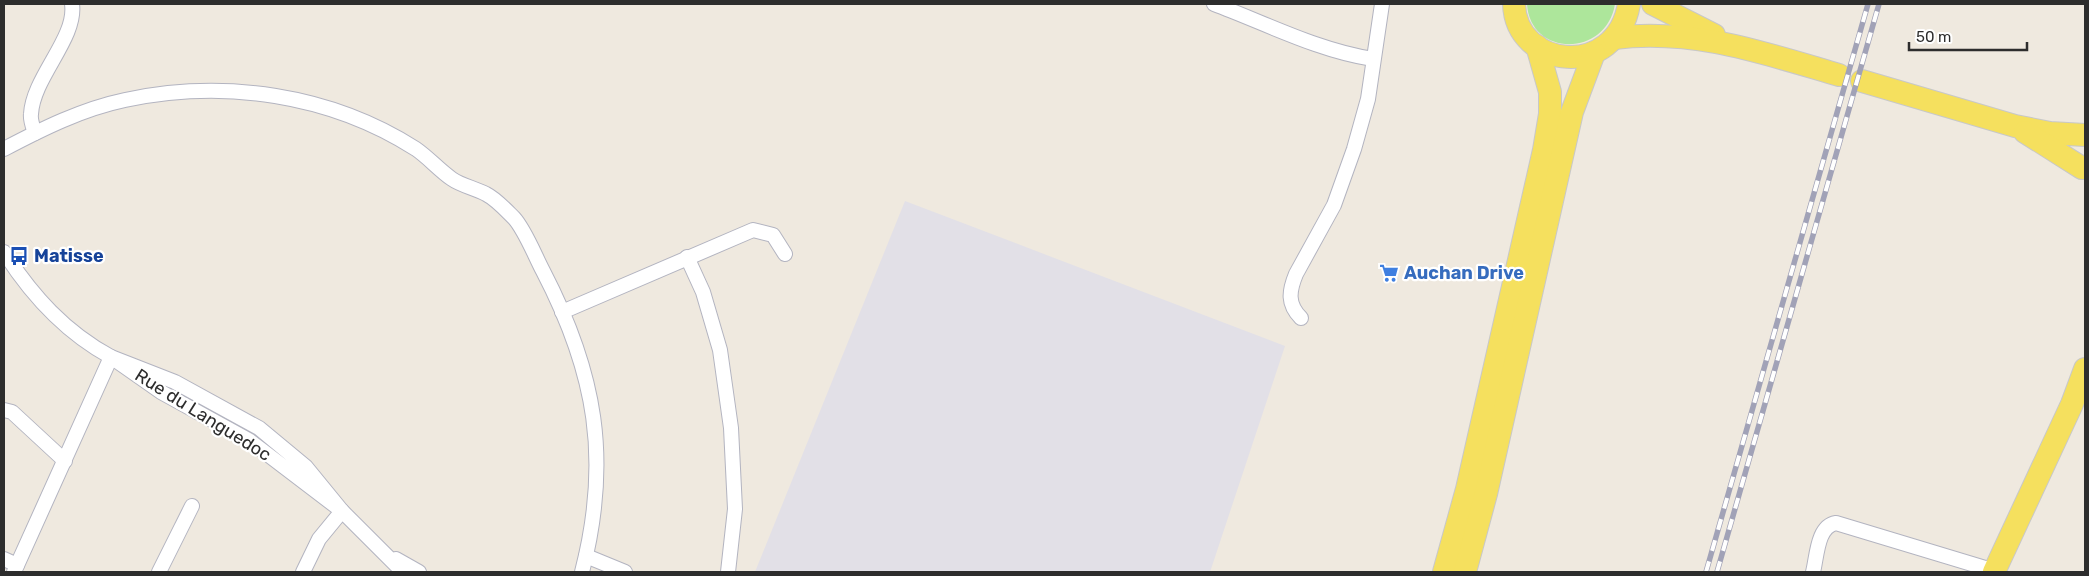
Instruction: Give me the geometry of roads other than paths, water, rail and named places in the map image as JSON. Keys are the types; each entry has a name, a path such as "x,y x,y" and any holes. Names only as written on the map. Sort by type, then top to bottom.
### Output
{"main road":[{"path":"1514,4 1518,23 1526,36 1537,46 1559,56 1571,57 1594,53 1614,38 1622,28 1629,4"},
{"path":"1654,4 1738,46"},
{"path":"1614,38 1642,34 1666,35 1738,46 1839,74"},
{"path":"1444,572 1467,489 1544,150 1550,114 1550,92 1546,72 1537,46"},
{"path":"1465,572 1486,494 1570,120 1594,53"},
{"path":"1862,81 2016,126 2050,133 2085,135"},
{"path":"2016,126 2084,173"},
{"path":"2084,173 2081,159 2085,144"},
{"path":"1995,572 2072,404 2085,369"}],"street":[{"path":"35,133 30,115 34,100 42,79 66,34 71,21 72,4"},
{"path":"1214,4 1351,56 1373,59"},
{"path":"1301,318 1291,305 1291,286 1334,205 1343,183 1368,99 1382,4"},
{"path":"4,149 76,115 123,100 174,92 223,90 275,95 326,107 372,126 416,150 453,180 488,195 516,220 552,289 579,353 591,400 597,452 596,494 582,572"},
{"path":"562,312 753,230 773,235 785,254"},
{"name":"Rue du Languedoc","path":"4,252 19,275 58,320 92,346 111,357 175,382 259,428 306,467 342,511 402,572"},
{"path":"687,257 703,292 720,350 729,418 735,509 728,572"},
{"path":"4,559 16,569 111,357"},
{"path":"4,410 12,412 64,461"},
{"path":"159,572 192,506"},
{"path":"303,572 319,539 342,511"},
{"path":"1813,572 1822,533 1830,524 1836,523 1995,572"},
{"name":"Rue du Languedoc","path":"383,551 418,572"},
{"path":"586,556 625,572"}],"railway":[{"path":"1706,572 1868,4"},
{"path":"1717,572 1879,4"}],"place":[{"name":"Matisse","path":"19,256"},
{"name":"Auchan Drive","path":"1389,273"}]}
